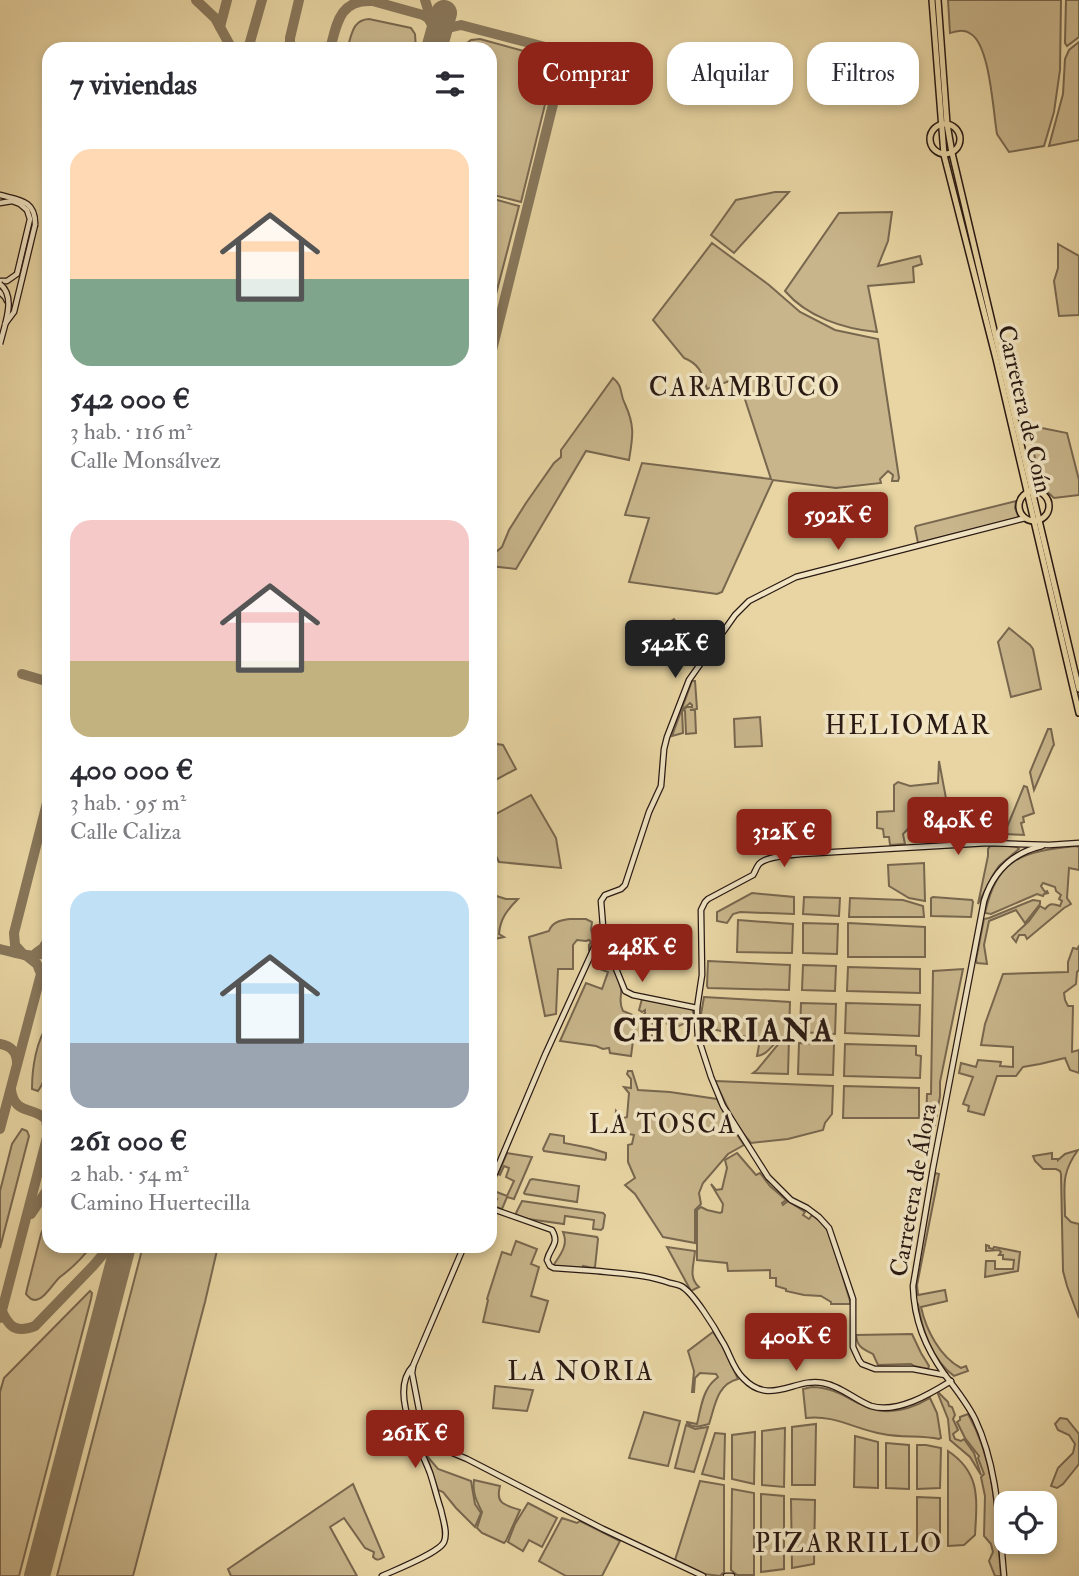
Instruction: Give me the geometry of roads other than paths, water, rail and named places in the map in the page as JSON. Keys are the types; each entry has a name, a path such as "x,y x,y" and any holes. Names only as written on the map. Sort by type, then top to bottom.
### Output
{"main road":[{"path":"932,0 944,125 1029,492 1079,689"},
{"path":"938,0 944,155"},
{"path":"944,125 956,129 960,137 958,147 952,153 944,155 930,144 935,128 944,125"},
{"name":"Carretera de Coín","path":"944,155 1029,492"},
{"path":"1029,492 1041,493 1049,504 1045,515 1036,520 1025,518 1020,510 1022,496 1029,492"},
{"name":"Carretera de Coín","path":"1036,520 1079,713"}],"street":[{"path":"0,195 27,203 34,213 35,225 14,312 5,324"},
{"path":"0,347 9,296 0,283 17,274 30,224 29,214 24,206 16,202 3,202"},
{"path":"0,292 9,307 0,347"},
{"path":"697,1008 625,991 603,940 601,901 605,895 625,885 649,812 661,786 667,737 688,681 735,615 749,601 796,577 1025,518"},
{"path":"1010,843 1025,851 1049,845"},
{"path":"945,1374 913,1369 875,1369 862,1364 854,1352 853,1299 830,1227 807,1208 791,1200 768,1177 713,1086 698,1037 697,1008 702,975 700,915 705,902 756,872 758,865 765,860 774,858 928,846 1079,843"},
{"name":"Carretera de Álora","path":"1004,1576 996,1494 988,1453 975,1419 923,1338 917,1321 913,1286 984,901 1000,869 1025,851"},
{"path":"497,1169 594,948 603,940"},
{"path":"497,1210 552,1230 555,1243 547,1259 554,1268 648,1276 681,1286 692,1297 722,1340 736,1370 745,1381 759,1388 780,1391 822,1382 872,1406 891,1406 916,1401 951,1381"},
{"path":"423,1437 413,1366 461,1253"},
{"path":"382,1576 438,1550 444,1542 445,1527 436,1492 405,1411 405,1376 413,1366"},
{"path":"416,1439 423,1437 603,1529 703,1576"},
{"path":"726,1576 732,1576"}],"district":[{"name":"CARAMBUCO","path":"745,387"},
{"name":"HELIOMAR","path":"908,725"},
{"name":"CHURRIANA","path":"724,1030"},
{"name":"LA TOSCA","path":"663,1124"},
{"name":"LA NORIA","path":"581,1371"},
{"name":"PIZARRILLO","path":"849,1543"}]}
